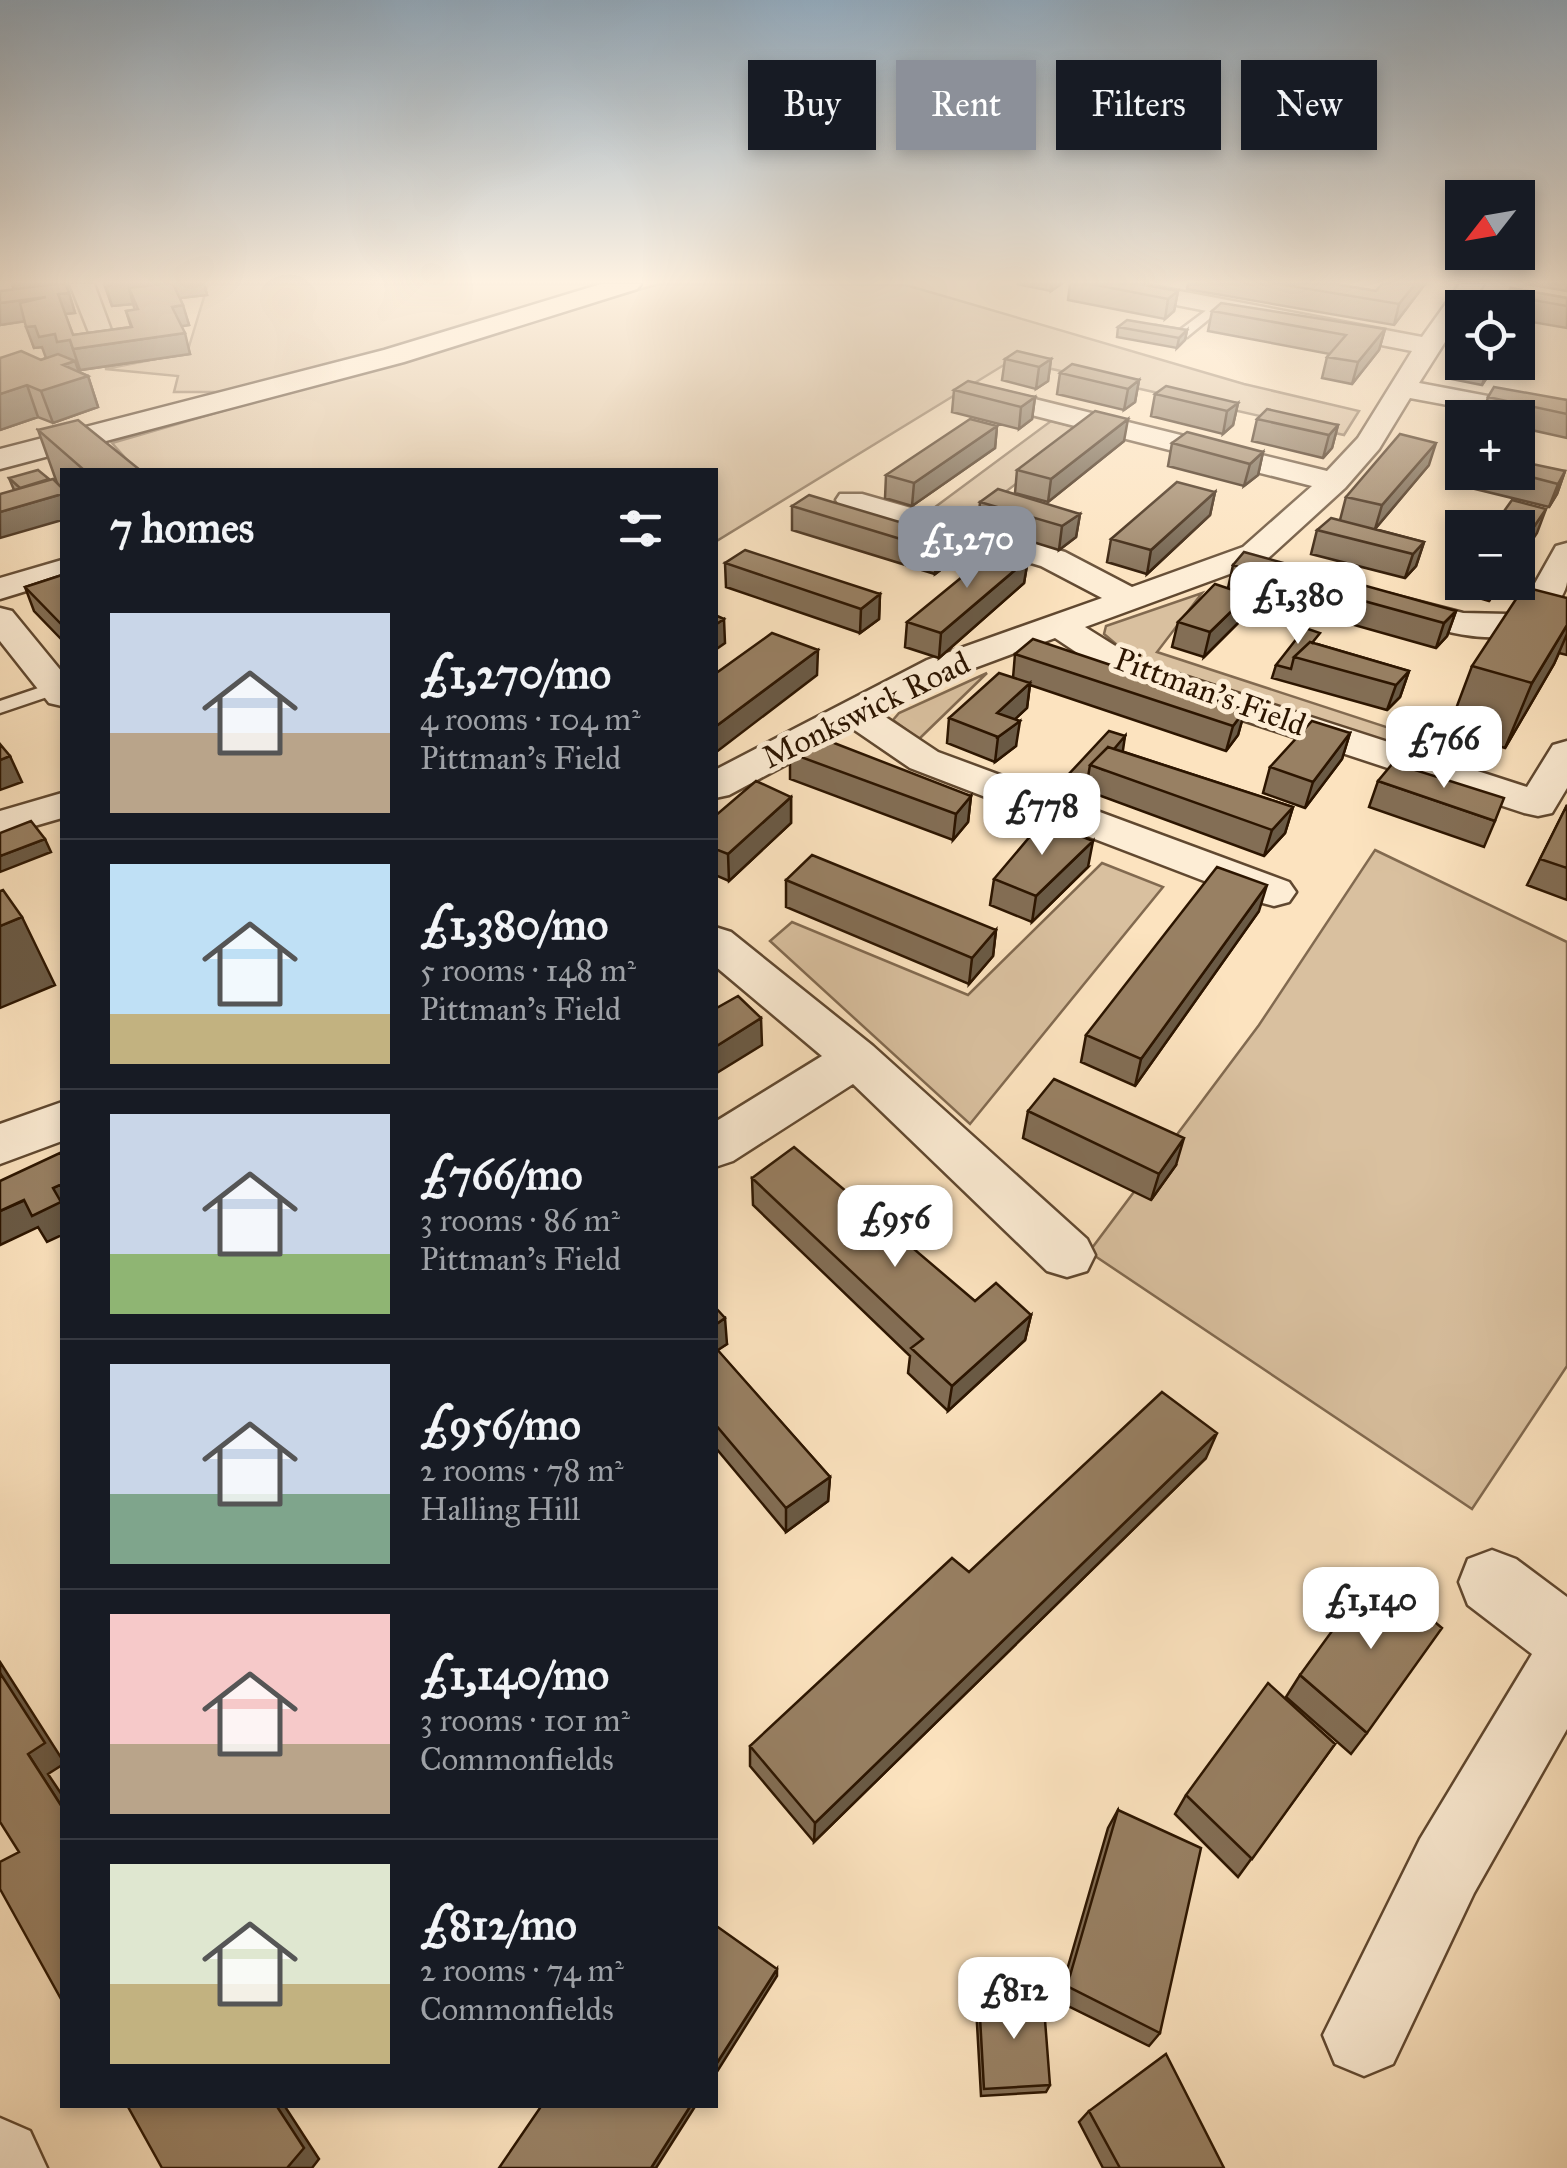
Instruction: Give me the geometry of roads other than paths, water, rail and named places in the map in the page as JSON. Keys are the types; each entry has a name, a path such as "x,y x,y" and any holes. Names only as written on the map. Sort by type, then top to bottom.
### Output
{"street":[{"path":"0,459 282,385"},
{"name":"Monkswick Road","path":"718,784 940,668 1254,554 1334,482 1369,443 1402,385"},
{"path":"1400,388 1567,418"},
{"path":"998,398 1334,482"},
{"name":"Pittman's Field","path":"850,500 1053,559 1128,598"},
{"path":"1350,592 1460,623 1511,625 1531,616 1567,553"},
{"path":"1254,554 1286,566"},
{"path":"0,589 60,571"},
{"path":"0,618 60,691"},
{"name":"Pittman's Field","path":"1060,626 1128,670 1538,804 1567,753"},
{"path":"852,711 924,760 1274,892"},
{"path":"0,824 60,806"},
{"path":"718,944 856,1058 1067,1255"},
{"path":"718,1145 856,1058"},
{"path":"0,1145 60,1122"},
{"path":"1492,1582 1567,1638"},
{"path":"1364,2034 1447,1866 1567,1661"},
{"path":"0,2161 4,2168"}],"lane":[{"path":"0,707 60,691"}]}
